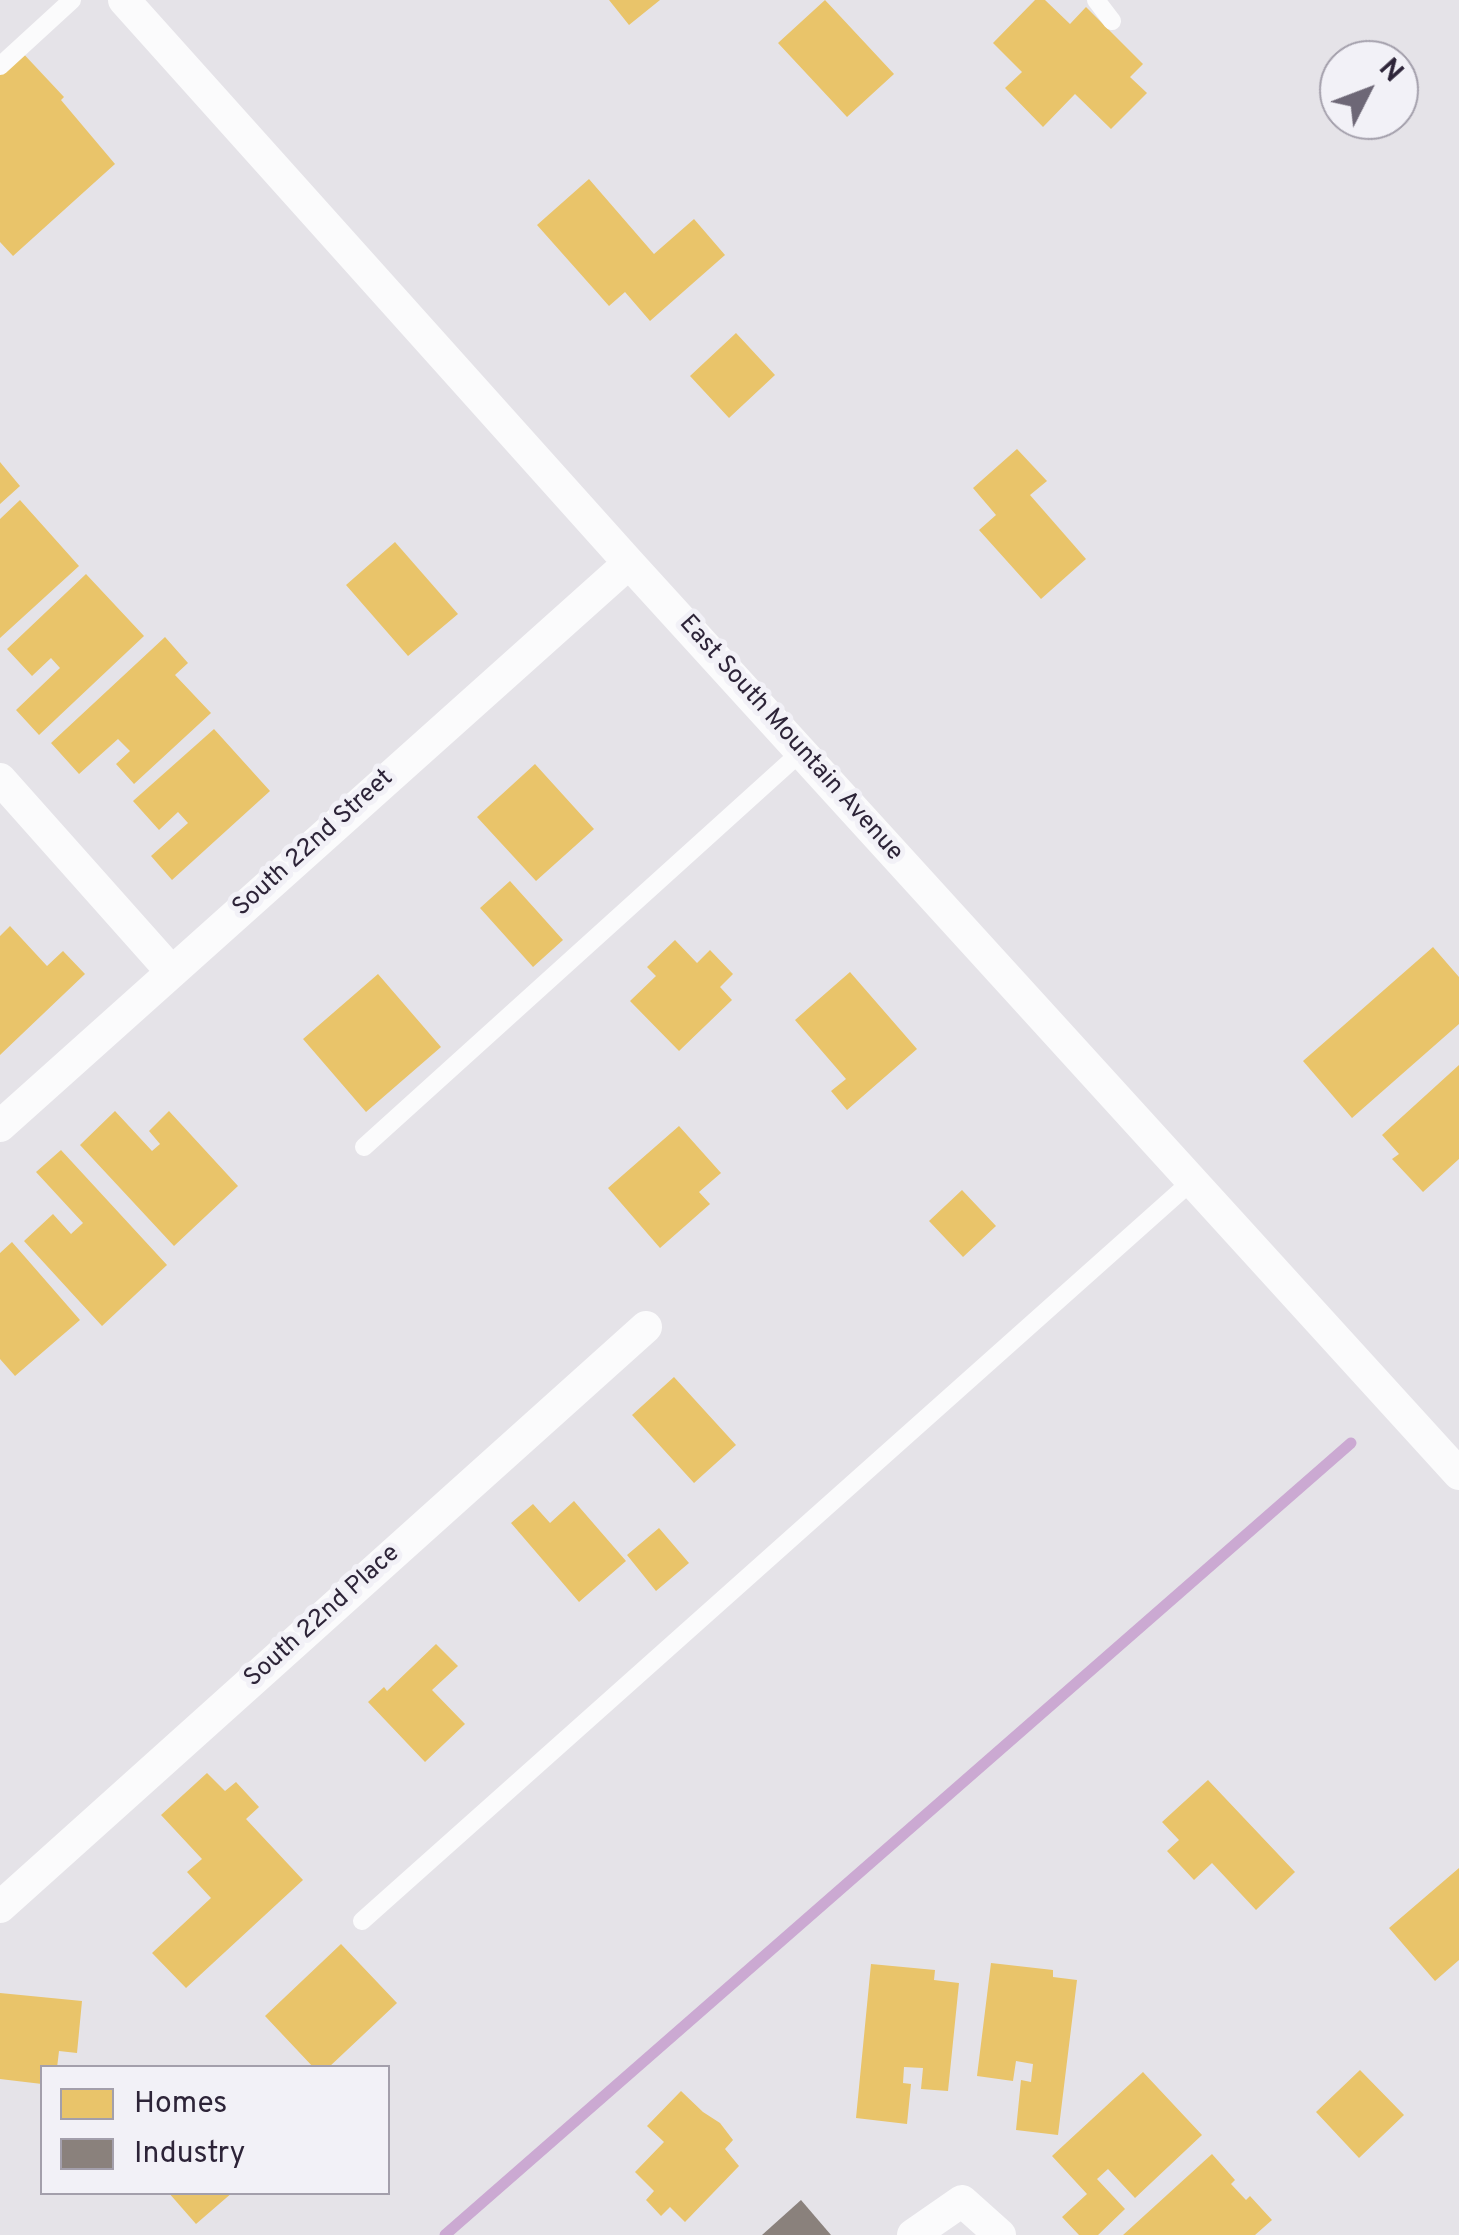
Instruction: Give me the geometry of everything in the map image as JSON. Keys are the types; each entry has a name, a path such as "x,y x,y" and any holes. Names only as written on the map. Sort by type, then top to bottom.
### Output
{"street":[{"name":"East South Mountain Avenue","path":"124,0 629,563 1459,1474"},
{"name":"South 22nd Street","path":"0,1126 629,563"},
{"path":"0,779 171,971"},
{"name":"South 22nd Place","path":"0,1907 646,1327"},
{"path":"913,2235 962,2201 1000,2235"}],"lane":[{"path":"0,66 72,0"},
{"path":"1096,0 1112,21"},
{"path":"364,1146 801,752"},
{"path":"362,1921 1194,1180"}],"building: Homes":[{"path":"609,0 660,0 629,25"},
{"path":"825,0 894,74 847,117 778,43"},
{"path":"1035,0 1045,0 1070,24 1086,7 1143,64 1130,77 1147,93 1111,129 1075,94 1043,127 1005,88 1022,72 993,43"},
{"path":"19,49 64,97 61,100 115,164 13,256 0,242 0,66"},
{"path":"589,179 654,254 694,219 725,255 650,321 625,292 609,306 537,225"},
{"path":"736,333 775,375 729,418 690,376"},
{"path":"1017,449 1047,481 1030,495 1086,559 1041,599 979,530 996,515 973,488"},
{"path":"0,462 20,486 0,504"},
{"path":"20,500 79,566 0,638 0,519"},
{"path":"395,542 458,614 408,656 346,585"},
{"path":"86,574 144,636 39,735 16,710 60,668 51,658 32,676 7,649"},
{"path":"165,637 188,663 175,675 211,713 134,784 116,764 130,751 118,739 79,774 51,743"},
{"path":"214,729 270,791 172,880 151,856 188,823 178,812 159,830 133,801"},
{"path":"535,764 594,829 536,881 477,817"},
{"path":"510,881 563,940 533,967 480,908"},
{"path":"10,926 47,966 63,951 85,974 0,1055 0,936"},
{"path":"675,940 697,963 710,950 733,974 720,987 732,1000 679,1051 630,1001 656,976 647,967"},
{"path":"1433,947 1459,977 1459,1024 1352,1118 1303,1061"},
{"path":"850,972 917,1049 847,1110 831,1091 846,1079 795,1020"},
{"path":"378,974 441,1047 366,1112 303,1039"},
{"path":"1459,1065 1459,1159 1423,1192 1392,1159 1399,1154 1382,1135"},
{"path":"115,1111 152,1151 160,1144 149,1131 169,1111 238,1186 174,1246 80,1145"},
{"path":"679,1126 721,1173 699,1192 710,1204 660,1248 608,1188"},
{"path":"61,1150 167,1265 102,1326 24,1241 53,1214 71,1234 83,1223 36,1172"},
{"path":"962,1190 996,1226 963,1257 929,1221"},
{"path":"12,1242 80,1320 15,1376 0,1359 0,1253"},
{"path":"674,1377 736,1445 694,1483 632,1415"},
{"path":"574,1501 626,1561 579,1602 511,1523 533,1504 550,1523"},
{"path":"659,1528 689,1563 656,1591 627,1555"},
{"path":"436,1644 458,1666 432,1690 465,1724 425,1762 368,1702 384,1687 387,1691"},
{"path":"207,1773 225,1791 236,1782 259,1807 246,1819 303,1880 186,1988 152,1953 211,1898 187,1872 202,1859 161,1815"},
{"path":"1208,1780 1295,1872 1256,1910 1212,1863 1194,1880 1167,1851 1179,1840 1162,1822"},
{"path":"1459,1868 1459,1960 1435,1981 1389,1928"},
{"path":"341,1944 397,2003 331,2065 311,2065 265,2016"},
{"path":"991,1963 1053,1970 1053,1977 1077,1980 1058,2135 1016,2130 1021,2080 1031,2082 1033,2064 1016,2061 1013,2081 977,2076"},
{"path":"871,1964 935,1970 934,1980 959,1983 948,2091 921,2089 923,2068 904,2067 903,2083 911,2084 907,2124 856,2118"},
{"path":"0,1993 82,2001 77,2053 59,2051 57,2065 40,2065 40,2084 0,2079"},
{"path":"1360,2070 1404,2115 1359,2158 1316,2112"},
{"path":"1143,2072 1202,2135 1135,2198 1108,2169 1097,2179 1125,2209 1098,2235 1079,2235 1062,2217 1087,2194 1052,2156"},
{"path":"681,2091 720,2123 733,2140 725,2149 739,2166 685,2222 670,2207 661,2216 646,2200 654,2191 635,2172 664,2142 647,2126"},
{"path":"1212,2154 1235,2180 1231,2184 1246,2200 1250,2196 1272,2220 1255,2235 1123,2235"},
{"path":"171,2195 230,2195 196,2224"}],"building: Industry":[{"path":"801,2200 831,2235 762,2235"}],"waterway":[{"path":"445,2235 1351,1443"}]}
